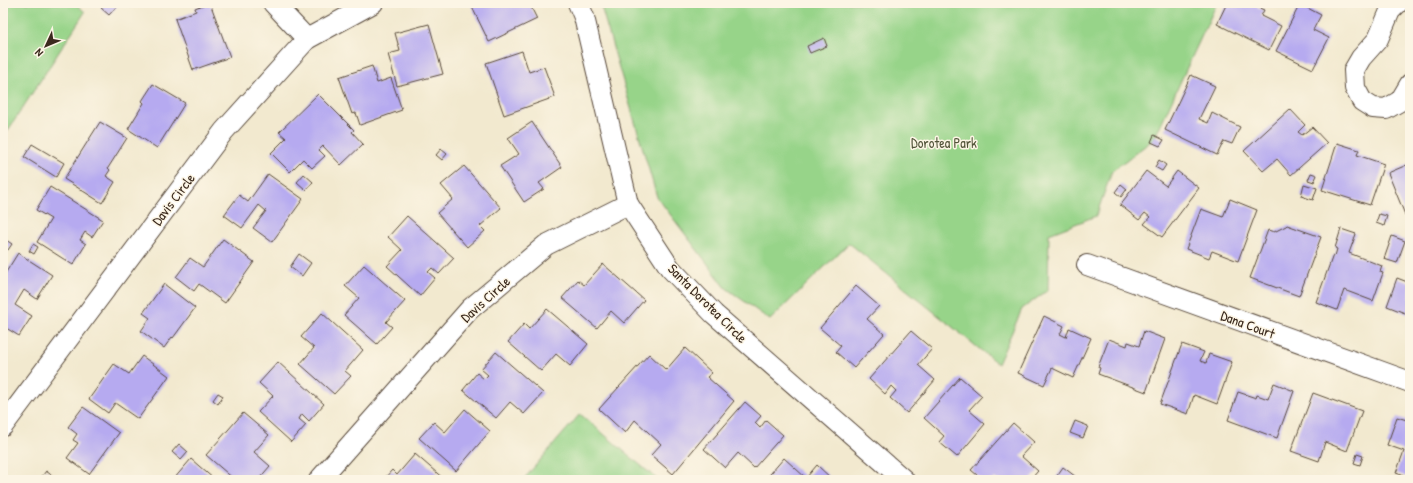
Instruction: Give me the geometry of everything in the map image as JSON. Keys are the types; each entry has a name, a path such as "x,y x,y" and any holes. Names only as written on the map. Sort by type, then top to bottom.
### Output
{"street":[{"path":"273,3 307,39"},
{"name":"Davis Circle","path":"3,426 224,131 307,39 373,3"},
{"name":"Santa Dorotea Circle","path":"578,3 584,17 628,204 670,268 714,314 904,480"},
{"path":"1398,3 1390,11 1378,39 1361,58 1354,70 1354,88 1362,101 1373,108 1386,109 1400,101 1410,84"},
{"name":"Davis Circle","path":"319,480 470,309 546,246 628,204"},
{"name":"Dana Court","path":"1087,265 1410,382"}],"green space":[{"path":"3,3 75,3 85,12 3,138"},
{"name":"Dorotea Park","path":"600,3 1217,3 1154,139 1112,171 1096,216 1049,234 1048,290 1022,309 998,364 849,243 770,320 726,288 657,197"},
{"path":"580,414 658,480 523,480"}],"building":[{"path":"105,3 116,3 118,5 109,15 101,8"},
{"path":"209,3 230,57 193,70 175,19 196,11 195,8"},
{"path":"470,3 529,3 537,19 489,42"},
{"path":"1227,3 1259,3 1257,7 1264,10 1261,16 1281,26 1269,50 1217,24"},
{"path":"1300,4 1321,15 1313,30 1329,38 1313,69 1276,51"},
{"path":"429,24 443,74 397,86 388,54 400,51 395,33"},
{"path":"824,38 827,46 810,53 807,46"},
{"path":"522,51 529,72 544,67 555,97 504,115 486,63"},
{"path":"372,66 377,83 391,78 402,110 360,125 356,113 352,114 339,77"},
{"path":"1191,75 1215,86 1199,119 1208,123 1212,113 1240,127 1232,144 1224,141 1217,155 1165,130"},
{"path":"153,84 185,103 157,148 128,129 144,103 142,101"},
{"path":"318,94 354,130 352,132 363,144 341,165 323,146 319,150 325,156 312,168 303,159 290,172 271,153 286,138 279,132"},
{"path":"1290,109 1305,125 1298,132 1302,135 1312,127 1327,143 1291,175 1277,159 1263,171 1244,151"},
{"path":"100,122 127,138 108,168 110,170 106,176 115,182 102,203 64,179"},
{"path":"532,122 562,167 539,183 544,189 524,202 500,166 519,154 508,138"},
{"path":"1154,135 1164,140 1160,146 1151,142"},
{"path":"1337,143 1359,150 1357,155 1384,164 1370,205 1322,190"},
{"path":"32,144 64,163 56,177 24,157"},
{"path":"441,149 447,154 442,160 436,155"},
{"path":"1159,160 1166,165 1162,171 1155,167"},
{"path":"1409,164 1410,166 1410,227 1388,173"},
{"path":"464,166 501,208 480,226 485,231 467,247 437,213 453,199 441,185"},
{"path":"1146,171 1166,186 1177,171 1199,188 1162,237 1144,224 1150,217 1145,213 1139,220 1120,205"},
{"path":"1311,173 1317,175 1314,182 1308,180"},
{"path":"268,174 303,199 272,242 253,228 266,211 259,205 242,228 224,215 239,195 248,202"},
{"path":"304,174 313,182 306,190 297,182"},
{"path":"1121,184 1127,189 1121,197 1115,192"},
{"path":"1304,184 1317,188 1313,200 1301,196"},
{"path":"50,187 103,220 92,237 85,232 80,240 86,244 73,265 37,242 51,219 36,210"},
{"path":"1230,199 1257,210 1238,261 1212,251 1209,258 1186,249 1201,209 1223,217"},
{"path":"1379,214 1387,216 1384,226 1376,223"},
{"path":"407,216 454,258 439,274 432,268 428,272 435,278 420,296 387,266 402,250 388,237"},
{"path":"1287,225 1321,237 1299,296 1250,278 1268,230 1274,232"},
{"path":"1341,229 1356,234 1349,253 1382,266 1380,272 1383,273 1373,301 1344,290 1337,310 1316,302 1333,255 1335,256 1337,249 1335,248"},
{"path":"1392,236 1405,241 1397,263 1384,259"},
{"path":"3,238 12,244 8,250 3,248"},
{"path":"223,239 254,262 225,303 199,284 194,291 176,277 190,258 203,267"},
{"path":"33,244 38,247 34,254 29,251"},
{"path":"18,253 52,275 37,299 24,290 15,305 32,316 19,336 3,326 3,277"},
{"path":"299,254 311,263 302,276 290,267"},
{"path":"603,264 644,300 624,323 611,311 597,328 562,298 578,280 584,285"},
{"path":"364,265 405,301 386,322 392,327 377,344 344,315 359,298 345,286"},
{"path":"1397,278 1410,283 1410,315 1387,306"},
{"path":"164,284 195,308 164,348 141,331 150,318 143,313"},
{"path":"856,286 879,306 867,319 884,334 854,368 836,352 841,346 820,328"},
{"path":"547,309 588,344 570,366 556,354 541,371 508,342 524,324 529,329"},
{"path":"322,313 363,350 345,371 351,376 334,394 300,364 314,348 301,337"},
{"path":"1044,316 1064,326 1060,334 1066,337 1069,328 1091,338 1073,378 1052,368 1044,385 1018,373"},
{"path":"911,331 932,349 918,365 935,380 907,413 890,398 896,391 891,386 885,394 869,379"},
{"path":"1144,331 1165,339 1146,392 1098,374 1100,368 1098,367 1109,339 1127,346 1128,342 1139,346"},
{"path":"1182,344 1204,352 1200,361 1206,363 1209,354 1232,362 1217,404 1194,395 1188,414 1160,404"},
{"path":"685,348 712,373 707,377 734,401 673,474 651,455 661,444 635,420 625,433 599,409 649,354 666,370"},
{"path":"496,352 543,393 524,414 510,402 496,418 463,390 477,373 484,379 488,375 481,369"},
{"path":"142,356 169,376 138,419 115,403 108,413 89,399 114,364 129,374"},
{"path":"278,362 324,404 309,421 302,414 299,419 306,425 291,442 258,412 273,396 259,383"},
{"path":"960,377 982,396 969,410 985,424 957,457 939,442 944,436 924,418"},
{"path":"1274,383 1294,391 1277,438 1228,420 1238,392 1256,398 1257,395 1268,399"},
{"path":"218,393 223,396 218,404 213,400"},
{"path":"1313,393 1362,411 1347,451 1325,442 1319,461 1291,451"},
{"path":"745,402 761,416 755,423 760,428 766,420 783,435 754,468 738,453 725,468 704,449"},
{"path":"83,407 119,433 89,474 67,458 78,443 73,440 77,434 68,427"},
{"path":"465,409 490,431 456,471 419,438 434,422 445,432"},
{"path":"243,413 269,435 254,452 270,466 258,480 235,480 206,455"},
{"path":"1397,417 1410,421 1410,478 1396,473 1404,451 1387,445"},
{"path":"1075,421 1088,426 1083,438 1070,433"},
{"path":"1013,423 1034,442 1021,456 1038,471 1030,480 997,480 995,478 993,480 983,480 971,470"},
{"path":"179,444 188,452 181,460 172,452"},
{"path":"415,454 445,480 383,480 392,470 397,475"},
{"path":"1357,454 1363,456 1360,465 1354,463"},
{"path":"784,458 806,478 817,465 833,480 765,480"},
{"path":"191,459 215,480 173,480"},
{"path":"1063,467 1080,480 1054,480"},
{"path":"46,471 58,480 39,480"}]}
